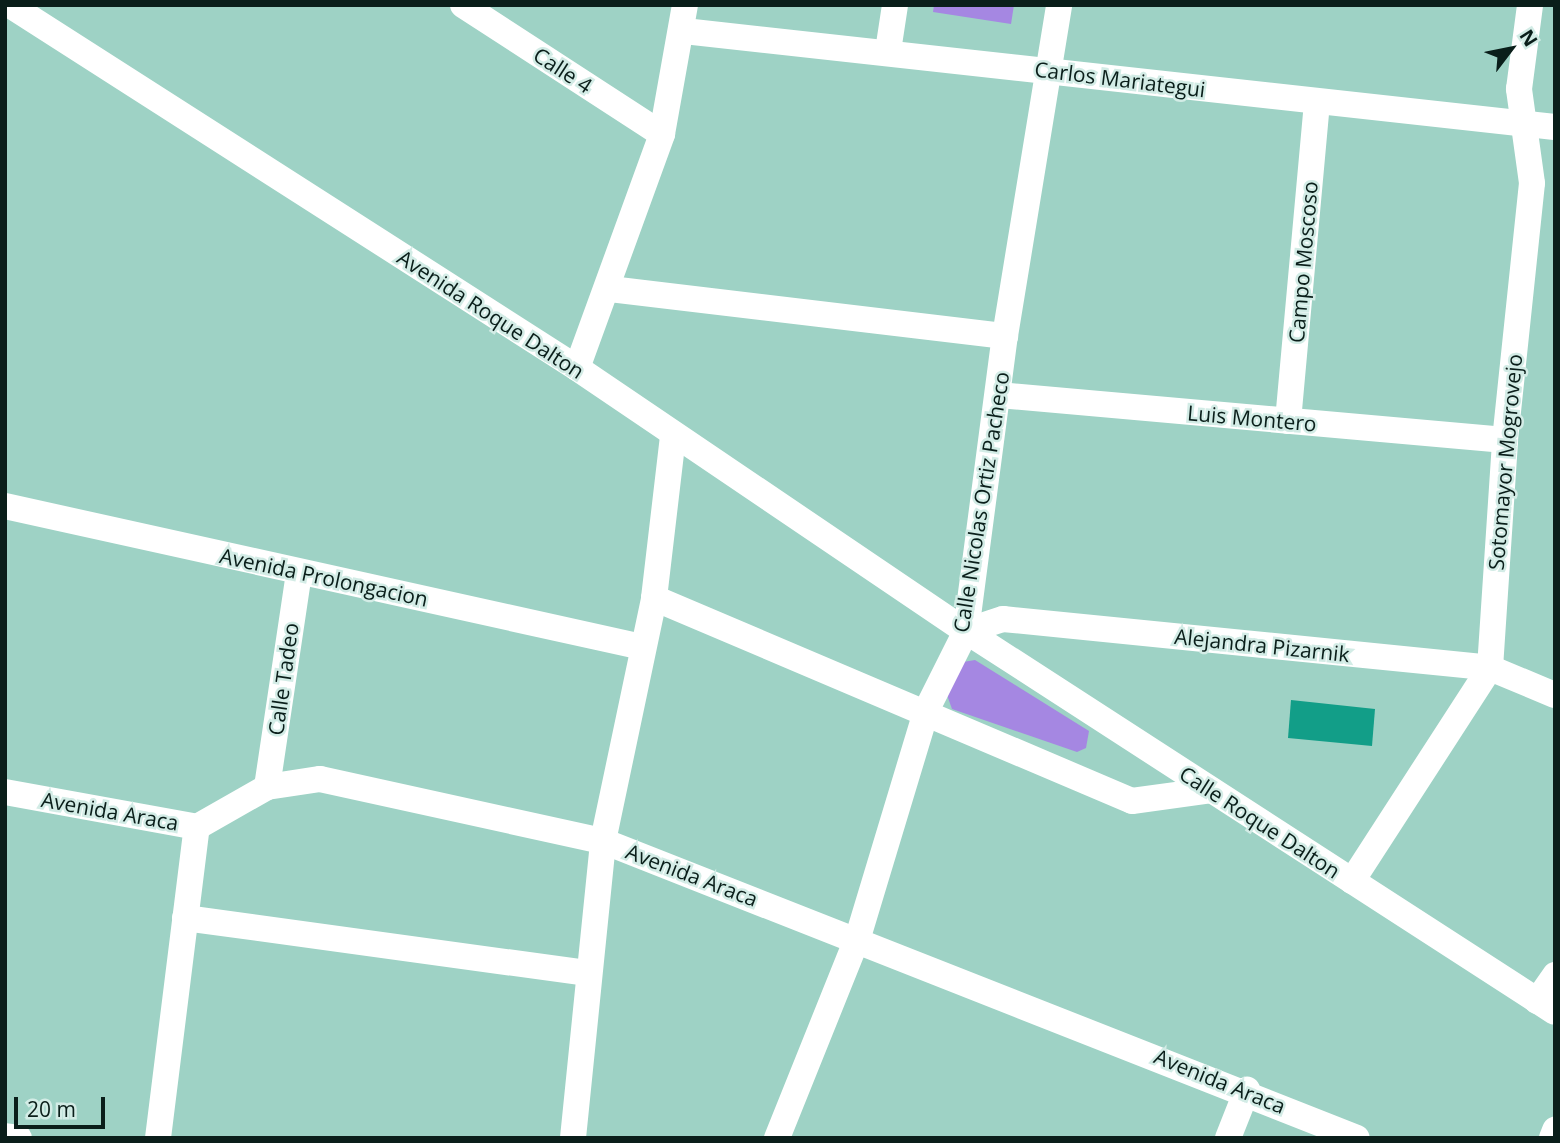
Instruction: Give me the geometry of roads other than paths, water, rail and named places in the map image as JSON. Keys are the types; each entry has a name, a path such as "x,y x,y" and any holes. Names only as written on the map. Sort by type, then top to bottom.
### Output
{"street":[{"name":"Avenida Roque Dalton","path":"9,5 577,368 673,436 966,631"},
{"name":"Calle 4","path":"463,5 662,134"},
{"path":"888,51 895,5"},
{"name":"Calle Nicolas Ortiz Pacheco","path":"777,1138 858,937 926,709 966,631 1005,336 1059,5"},
{"name":"Sotomayor Mogrovejo","path":"1352,881 1490,668 1505,440 1532,183 1519,89 1530,5"},
{"path":"577,368 610,289 662,134 685,18"},
{"name":"Carlos Mariategui","path":"685,18 888,51 1317,104 1555,127"},
{"name":"Campo Moscoso","path":"1288,421 1317,104"},
{"path":"610,289 1005,336"},
{"name":"Luis Montero","path":"999,395 1505,440"},
{"path":"573,1138 603,841 654,598 673,436"},
{"name":"Avenida Prolongacion","path":"5,506 642,647"},
{"name":"Calle Tadeo","path":"267,786 299,572"},
{"path":"654,598 926,709 1132,802 1211,790"},
{"name":"Alejandra Pizarnik","path":"966,631 1003,619 1490,668 1555,695"},
{"name":"Calle Roque Dalton","path":"966,631 1546,1006"},
{"name":"Avenida Araca","path":"5,792 197,827 267,786 320,779 603,841 858,937 1247,1090 1357,1138"},
{"path":"158,1138 197,827"},
{"path":"185,919 588,973"},
{"path":"1546,1006 1555,975"},
{"path":"1228,1138 1247,1090"},
{"path":"1552,1138 1555,1130"},
{"path":"5,1136 19,1138"}]}
